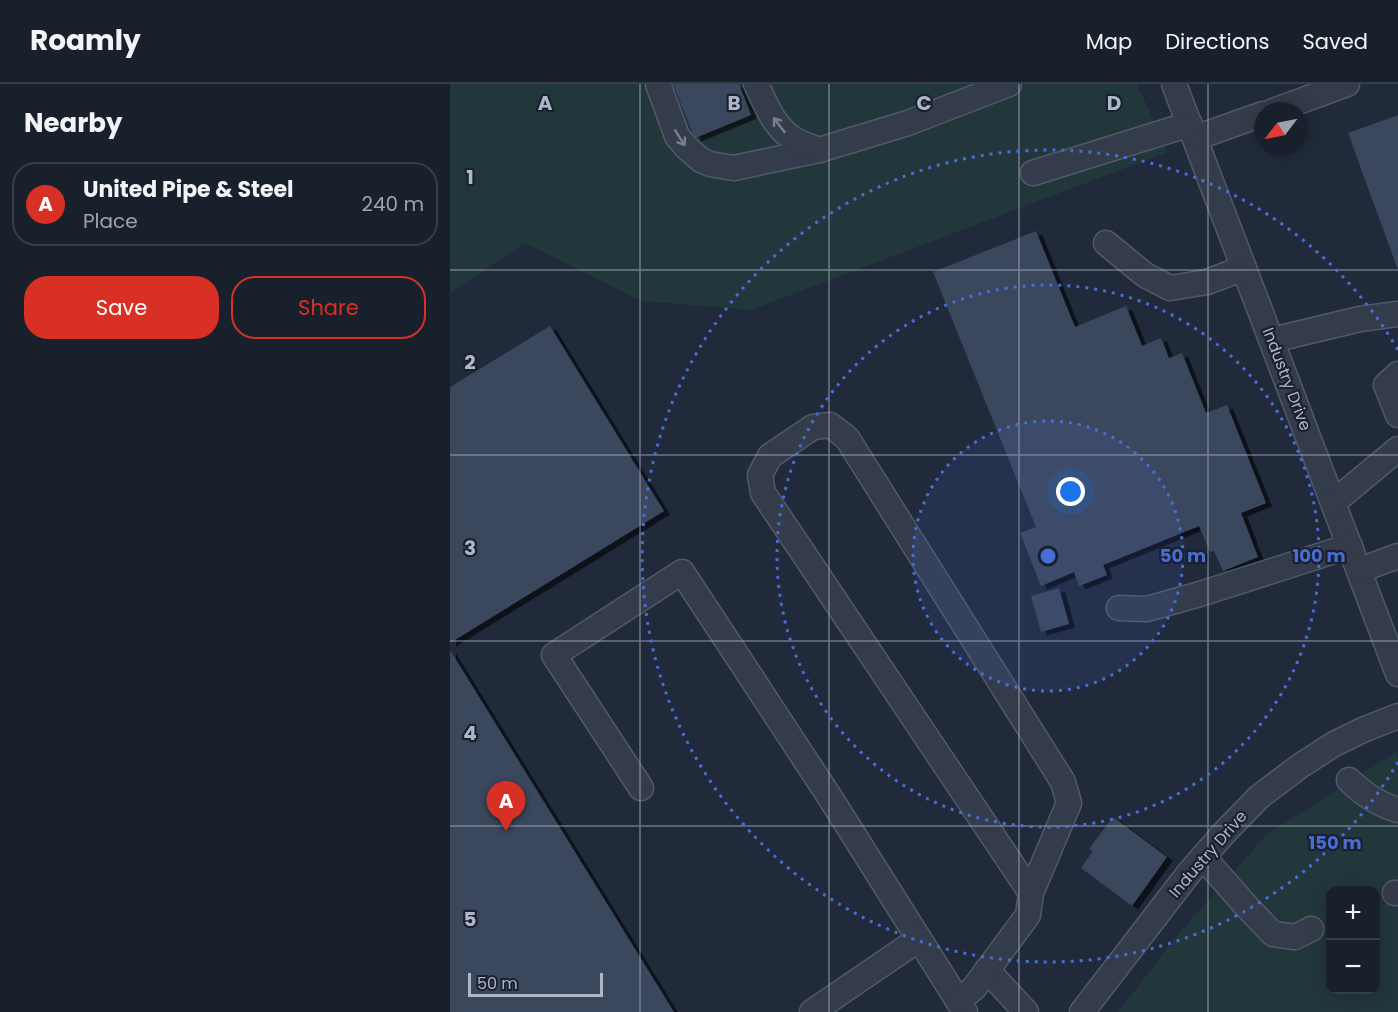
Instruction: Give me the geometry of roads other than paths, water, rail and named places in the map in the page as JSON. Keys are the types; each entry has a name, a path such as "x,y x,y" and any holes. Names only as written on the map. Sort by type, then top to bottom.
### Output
{"street":[{"path":"658,84 677,136 687,148 701,160 710,164 734,168 819,150 908,123 1009,84"},
{"path":"756,84 782,131 797,141 819,150"},
{"name":"Industry Drive","path":"1174,84 1398,674"},
{"path":"1298,102 1347,84"},
{"path":"1033,173 1254,116"},
{"path":"1106,243 1145,275 1170,288 1207,282 1244,268"},
{"path":"1272,340 1360,319 1398,314"},
{"path":"1398,374 1386,385 1398,415"},
{"path":"641,788 555,655 682,572 831,799 961,1007 1028,915 1031,893 1069,804 1063,782 847,438 830,425 813,427 770,456 760,475 763,493 1031,893"},
{"path":"1334,502 1398,449"},
{"path":"1119,608 1147,609 1350,546"},
{"path":"1360,570 1398,556"},
{"name":"Industry Drive","path":"1082,1012 1188,873 1259,798 1300,766 1334,744 1398,716"},
{"path":"1349,780 1358,789 1390,808 1398,810"},
{"path":"1203,857 1273,934 1295,937 1311,929"},
{"path":"812,1012 919,939"},
{"path":"987,970 1026,1012"}],"place":[{"name":"United Pipe & Steel","path":"506,831"}]}
